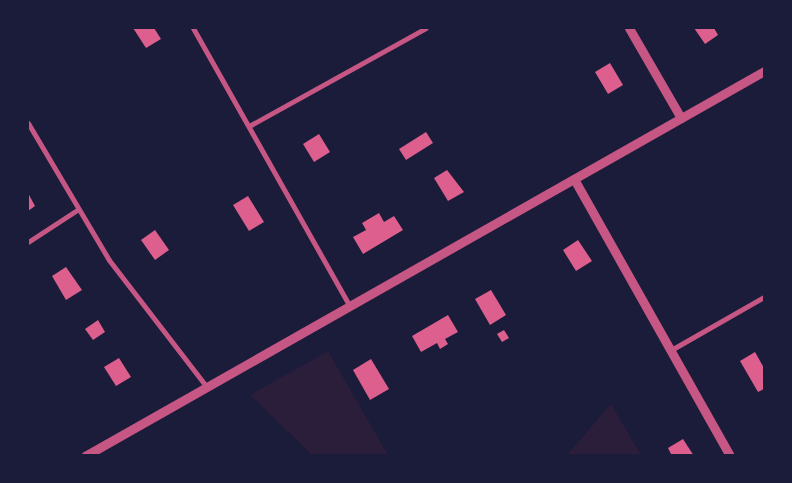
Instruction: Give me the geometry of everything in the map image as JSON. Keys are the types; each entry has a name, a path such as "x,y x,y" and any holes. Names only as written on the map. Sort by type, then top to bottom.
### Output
{"street":[{"path":"193,28 349,305"},
{"path":"249,126 426,28"},
{"path":"629,28 682,118"},
{"path":"85,456 764,71"},
{"path":"28,123 77,210 109,260 206,386"},
{"path":"574,179 730,456"},
{"path":"28,242 77,210"},
{"path":"671,350 764,297"}],"shaded area":[{"path":"328,351 388,455 312,455 250,395"},
{"path":"611,404 641,455 566,455 568,454"}],"building":[{"path":"133,28 154,28 161,39 146,48"},
{"path":"694,28 714,28 718,35 705,44"},
{"path":"610,63 623,85 608,94 595,72"},
{"path":"426,132 433,143 406,160 399,149"},
{"path":"319,134 330,152 314,162 303,144"},
{"path":"447,170 464,192 448,201 434,178"},
{"path":"28,193 35,206 28,211"},
{"path":"248,196 264,222 249,231 233,205"},
{"path":"379,213 384,222 394,216 403,230 363,254 353,237 366,230 362,223"},
{"path":"155,230 169,250 155,260 141,240"},
{"path":"578,240 592,261 576,271 563,250"},
{"path":"66,267 82,290 66,300 52,276"},
{"path":"491,290 506,315 490,325 475,299"},
{"path":"448,315 458,332 445,339 448,344 440,349 437,343 421,352 412,336"},
{"path":"98,320 105,332 93,340 85,329"},
{"path":"504,330 509,338 502,342 497,334"},
{"path":"755,352 764,368 764,389 758,392 740,361"},
{"path":"119,358 131,377 116,386 104,367"},
{"path":"371,359 389,389 370,400 353,370"},
{"path":"683,439 694,456 672,456 668,448"}]}
